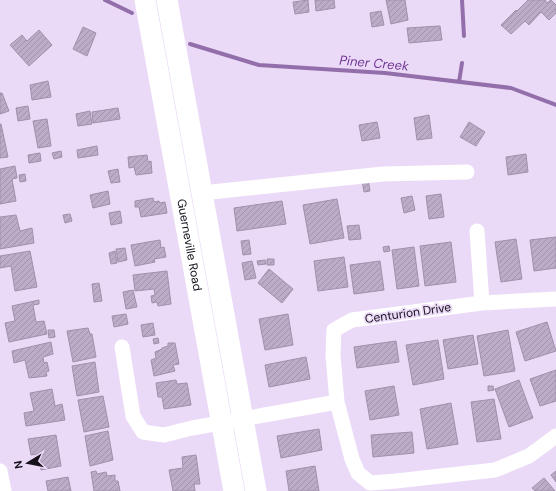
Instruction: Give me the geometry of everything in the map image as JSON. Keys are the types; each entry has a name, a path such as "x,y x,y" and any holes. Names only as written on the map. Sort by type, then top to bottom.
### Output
{"main road":[{"name":"Guerneville Road","path":"144,0 234,491"},
{"name":"Guerneville Road","path":"167,0 256,491"}],"street":[{"path":"202,193 383,174 467,172"},
{"path":"477,231 482,303"},
{"name":"Centurion Drive","path":"556,299 482,303 352,320 334,330 333,355 336,402 352,459 358,473 370,483 396,482 427,484 495,470 529,456 556,436"},
{"path":"122,347 133,416 143,432 164,435 242,418 336,402"},
{"path":"0,471 4,491"}],"building":[{"path":"308,0 309,12 295,14 293,2"},
{"path":"315,0 334,0 335,8 316,11"},
{"path":"386,0 405,0 408,20 391,24"},
{"path":"528,0 545,0 547,3 551,0 556,5 556,13 549,20 541,12 529,25 525,21 511,34 501,25"},
{"path":"381,11 384,25 372,27 370,13"},
{"path":"440,26 442,40 409,43 407,28"},
{"path":"83,27 96,33 87,56 73,49"},
{"path":"39,30 52,45 29,66 10,45 22,35 27,41"},
{"path":"48,81 51,97 32,100 30,85"},
{"path":"0,93 2,93 9,111 0,114"},
{"path":"28,106 30,119 18,121 16,108"},
{"path":"118,108 120,119 93,123 92,112"},
{"path":"90,111 92,124 78,126 76,114"},
{"path":"429,115 432,138 417,140 414,118"},
{"path":"47,119 51,146 38,148 33,121"},
{"path":"377,122 380,138 362,141 359,125"},
{"path":"469,122 485,132 476,146 460,137"},
{"path":"0,124 8,157 0,158"},
{"path":"97,146 98,155 78,158 77,150"},
{"path":"61,151 62,157 54,159 52,153"},
{"path":"40,153 41,161 29,163 28,155"},
{"path":"526,154 528,172 508,175 506,157"},
{"path":"147,155 148,162 151,161 152,173 136,175 134,167 129,168 128,157"},
{"path":"15,166 17,178 12,179 16,201 0,204 0,169"},
{"path":"118,169 120,182 111,183 108,171"},
{"path":"25,174 26,181 20,182 19,175"},
{"path":"368,179 370,191 364,192 362,180"},
{"path":"108,191 110,204 93,208 90,195"},
{"path":"441,194 444,217 429,219 426,196"},
{"path":"412,196 415,210 404,213 401,198"},
{"path":"153,198 154,202 165,202 167,213 141,217 139,207 135,207 135,201"},
{"path":"337,199 344,238 310,244 303,205"},
{"path":"282,201 286,224 237,231 234,208"},
{"path":"120,211 122,223 111,225 109,213"},
{"path":"70,214 72,221 65,223 63,215"},
{"path":"16,215 20,231 32,228 34,243 0,249 0,217"},
{"path":"359,225 361,239 349,240 347,226"},
{"path":"556,237 556,268 534,271 530,240"},
{"path":"516,239 522,279 501,282 495,242"},
{"path":"160,240 161,248 164,247 166,257 154,259 155,262 135,266 131,245"},
{"path":"249,240 251,254 243,255 241,241"},
{"path":"451,242 456,282 425,286 420,246"},
{"path":"389,246 390,251 384,252 383,247"},
{"path":"414,247 419,286 397,289 392,250"},
{"path":"125,248 127,260 118,262 116,249"},
{"path":"30,251 37,287 15,291 11,266 0,268 0,256"},
{"path":"115,251 117,263 111,264 109,253"},
{"path":"344,257 348,287 318,291 314,261"},
{"path":"267,259 274,259 274,265 267,265"},
{"path":"265,260 266,264 258,265 257,261"},
{"path":"252,261 256,278 245,280 242,263"},
{"path":"380,261 384,290 354,294 350,265"},
{"path":"269,269 293,289 282,303 258,283"},
{"path":"167,271 171,304 158,306 157,302 152,303 151,296 155,295 154,289 135,291 133,275"},
{"path":"99,283 102,301 94,302 92,284"},
{"path":"133,290 137,307 126,309 123,292"},
{"path":"39,300 39,304 33,305 36,322 44,321 47,334 9,342 5,323 15,321 12,306"},
{"path":"126,314 128,324 114,327 112,316"},
{"path":"288,314 293,345 265,350 259,319"},
{"path":"547,322 556,351 525,361 516,332"},
{"path":"153,323 155,335 143,337 141,325"},
{"path":"88,328 90,334 92,334 96,357 73,362 67,331"},
{"path":"48,330 54,330 55,337 49,338"},
{"path":"508,330 515,371 484,376 477,336"},
{"path":"473,335 478,364 448,369 443,340"},
{"path":"158,338 159,343 154,344 153,339"},
{"path":"438,340 444,379 413,385 406,345"},
{"path":"396,341 399,362 357,368 354,347"},
{"path":"51,342 53,354 43,357 44,363 47,362 49,371 46,372 47,376 29,378 25,360 14,363 12,351"},
{"path":"168,343 175,343 179,364 173,365 175,371 154,376 151,360 156,358 155,352 168,346"},
{"path":"306,357 310,379 269,387 265,365"},
{"path":"95,362 99,392 77,396 72,366"},
{"path":"556,370 556,401 540,406 530,379"},
{"path":"176,380 177,384 187,383 191,405 164,409 162,397 158,397 156,383"},
{"path":"519,380 533,418 509,427 495,389"},
{"path":"394,386 399,415 370,420 365,391"},
{"path":"488,386 493,386 494,390 488,391"},
{"path":"52,389 55,406 62,404 65,420 26,426 24,413 34,411 30,393"},
{"path":"103,396 109,427 84,432 78,400"},
{"path":"494,399 501,439 477,442 471,402"},
{"path":"451,403 458,444 427,449 420,409"},
{"path":"319,429 322,450 281,458 277,436"},
{"path":"108,431 113,460 90,466 85,436"},
{"path":"412,432 414,453 373,457 371,435"},
{"path":"56,435 61,466 41,470 39,454 31,455 28,439"},
{"path":"196,455 200,484 194,484 195,491 173,491 169,470 183,468 182,457"},
{"path":"315,466 319,491 289,491 286,471"},
{"path":"96,471 97,474 106,472 107,476 115,475 115,481 118,481 120,491 94,491 91,472"},
{"path":"556,471 556,482 551,475"},
{"path":"68,477 71,491 48,491 46,481"},
{"path":"544,478 555,491 535,491 532,488"}],"waterway":[{"name":"Piner Creek","path":"105,0 132,13"},
{"path":"462,0 464,36"},
{"name":"Piner Creek","path":"190,44 259,65 385,73 511,88 556,105"},
{"path":"459,82 462,63"}]}
